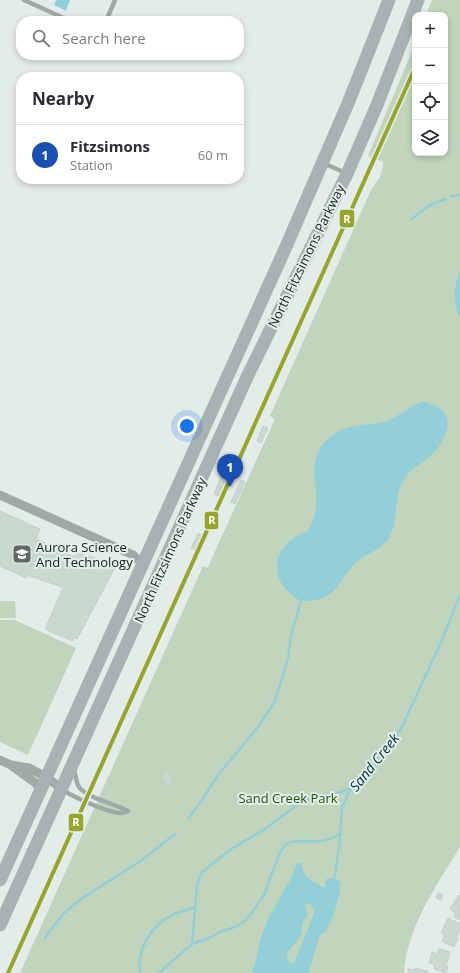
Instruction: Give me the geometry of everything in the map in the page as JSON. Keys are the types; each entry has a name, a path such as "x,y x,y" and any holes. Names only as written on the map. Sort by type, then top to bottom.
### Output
{"main road":[{"name":"North Fitzsimons Parkway","path":"0,880 285,250 349,102 389,0"},
{"name":"North Fitzsimons Parkway","path":"0,925 248,375 347,174 377,105 418,0"}],"street":[{"path":"0,495 133,555 143,564"},
{"path":"0,760 11,765 36,783 40,792"},
{"path":"11,765 29,768 46,777 62,789"}],"lane":[{"path":"24,0 59,16"},
{"path":"108,16 115,0"},
{"path":"323,162 347,174"},
{"path":"62,789 72,796 110,811 121,813 128,811 101,800 82,789 77,782 73,764"}],"green space":[{"name":"Sand Creek Park","path":"432,0 460,0 460,847 433,891 417,922 406,956 404,973 20,973 203,566 208,568 275,419 270,416 371,190 380,177 383,162 368,156 412,51 412,156 448,156 448,12 427,12"},
{"path":"0,601 15,601 16,618 0,618"},
{"path":"0,620 15,620 76,648 28,755 0,742"}],"water":[{"path":"56,0 70,0 66,11 54,5"},
{"path":"460,271 460,318 457,312 455,294 456,283"},
{"path":"422,402 435,405 443,411 448,423 446,434 435,452 413,469 401,485 397,500 394,523 389,538 378,549 355,563 336,588 326,597 311,601 299,600 293,596 281,583 277,570 277,563 278,558 285,546 295,537 307,531 312,523 316,509 314,469 320,448 329,438 341,430 355,426 388,421"},
{"path":"297,863 301,863 306,876 322,887 325,887 326,879 333,878 341,882 337,902 326,932 320,935 308,973 251,973 267,921 291,878","holes":["310,903 314,914 294,963 291,964 287,959 287,953 300,937 302,932 302,923 308,915 305,905"]}],"building":[{"path":"263,426 268,428 261,443 257,441"},
{"path":"223,472 228,474 218,496 214,494"},
{"path":"241,480 245,482 235,504 231,502"},
{"path":"0,511 40,529 36,539 75,557 77,553 117,564 77,639 74,638 72,641 45,629 63,588 27,575 26,578 0,566"},
{"path":"198,533 202,535 195,550 191,548"},
{"path":"168,772 173,783 167,787 162,776"},
{"path":"439,892 443,895 441,900 436,898"},
{"path":"459,895 460,920 454,917 456,913 450,909"},
{"path":"448,918 460,924 460,930 456,938 458,939 454,947 442,941 445,935 441,933"},
{"path":"439,949 450,952 446,966 448,967 446,973 434,969 435,965 429,963 432,952 438,954"},
{"path":"415,968 428,971 428,973 408,973 408,969 415,970"}],"waterway":[{"path":"451,196 460,195"},
{"path":"412,219 428,206 446,199"},
{"name":"Sand Creek","path":"334,882 339,848 342,809 347,796 351,788 364,777 387,750 402,727 442,640 460,595"},
{"path":"188,819 218,775 258,727 275,701 288,658 291,635 301,601"},
{"path":"192,944 197,885 202,872 231,849 265,829 298,804 315,797 340,792 351,788"},
{"path":"45,938 63,914 81,899 142,860 175,834"},
{"path":"159,973 192,944 244,922 264,895 280,852 286,844 299,841 325,840 339,834"},
{"path":"140,973 139,964 143,946 147,938 166,918 194,907"}],"transit line":[{"name":"R","path":"8,973 412,75"}],"place":[{"name":"Fitzsimons","path":"230,487"},
{"name":"Aurora Science And Technology","path":"22,554"}]}
